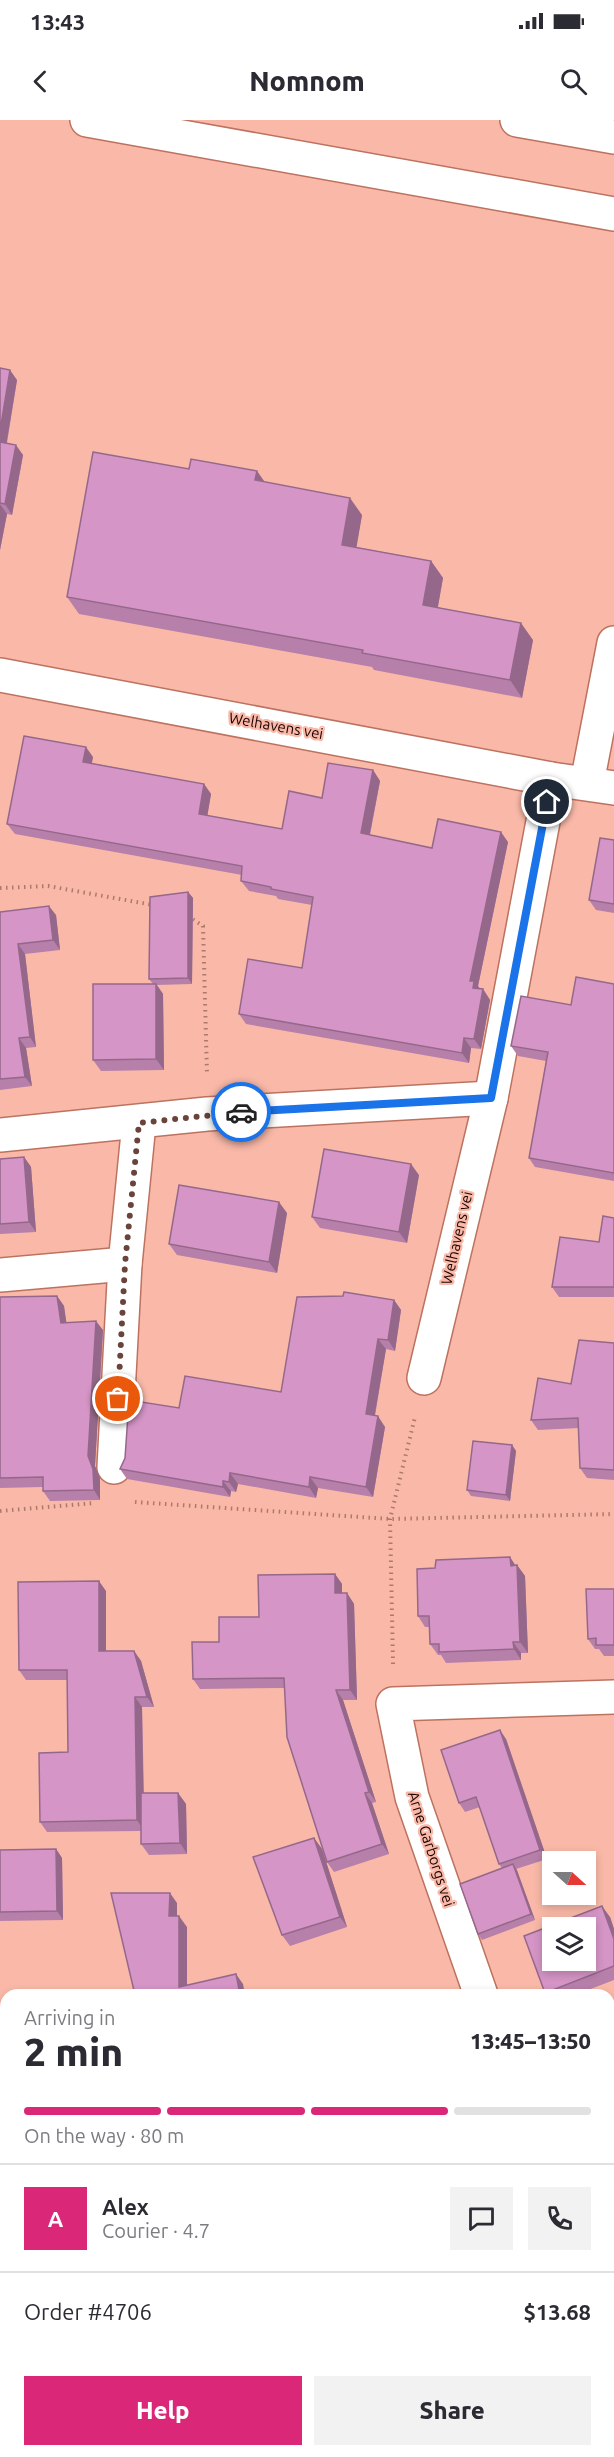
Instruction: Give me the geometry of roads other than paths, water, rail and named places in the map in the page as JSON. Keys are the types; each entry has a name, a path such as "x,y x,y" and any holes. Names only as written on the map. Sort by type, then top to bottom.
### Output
{"main road":[{"path":"87,120 614,214"},
{"path":"517,120 614,137"},
{"path":"600,786 614,643"},
{"name":"Welhavens vei","path":"0,675 551,779 600,786"},
{"name":"Welhavens vei","path":"424,1378 491,1098 551,779"},
{"path":"0,1135 139,1123 207,1114 491,1098"},
{"path":"114,1467 125,1264 139,1123"},
{"path":"0,1275 125,1264"},
{"name":"Arne Garborgs vei","path":"478,1989 412,1797 393,1704 614,1697"}]}
